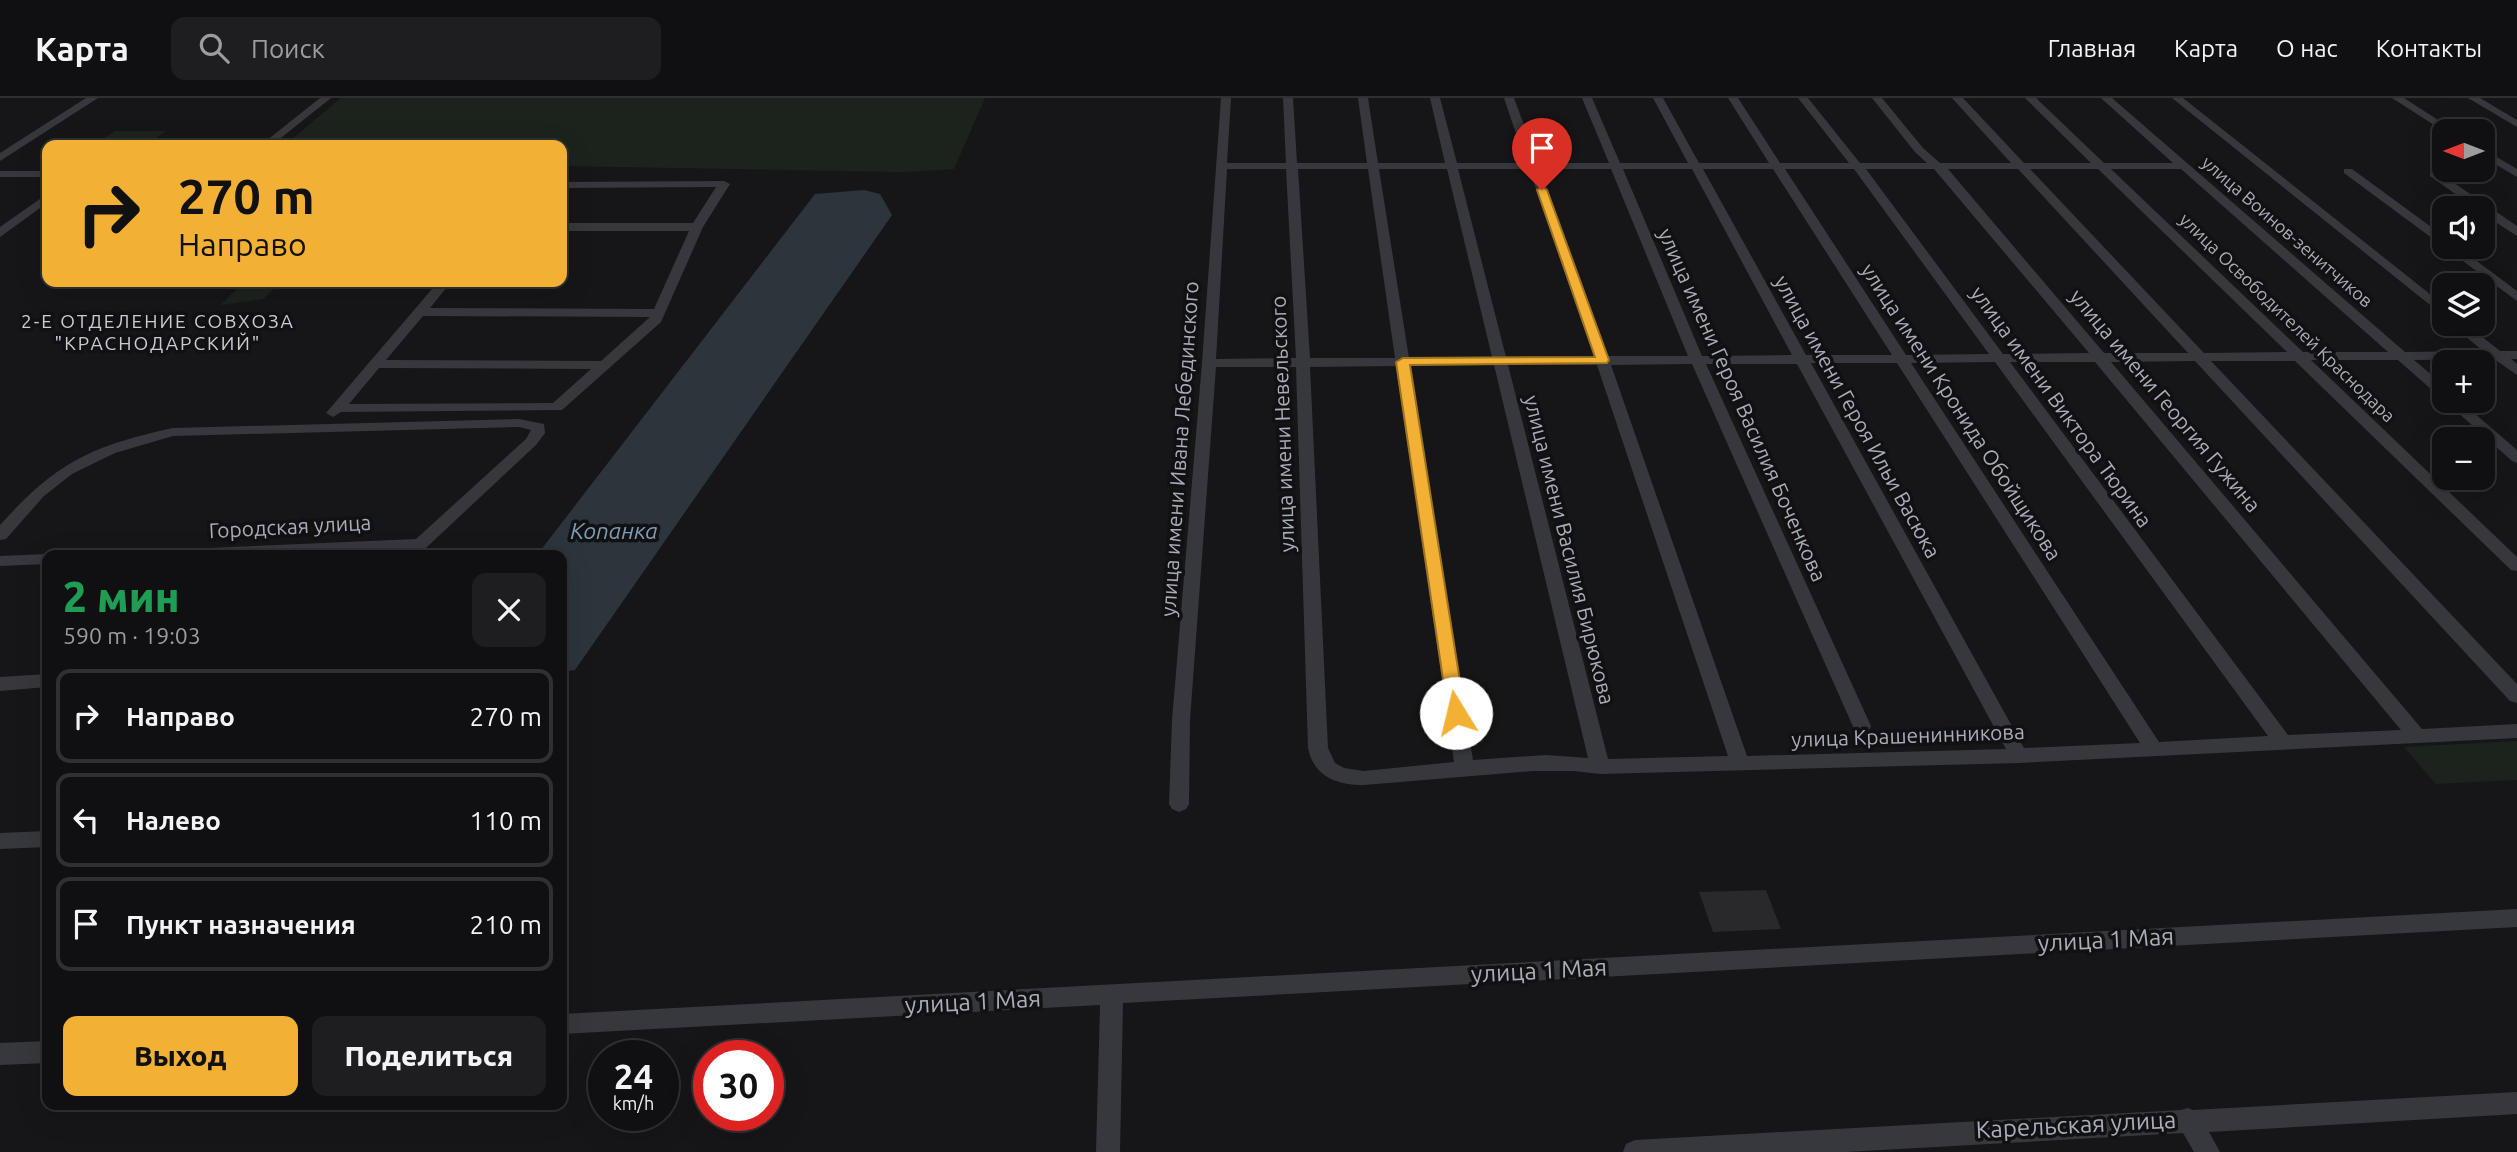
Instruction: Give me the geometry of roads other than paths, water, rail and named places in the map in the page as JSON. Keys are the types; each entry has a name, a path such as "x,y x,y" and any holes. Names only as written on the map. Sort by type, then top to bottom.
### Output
{"street":[{"path":"0,159 93,98"},
{"path":"272,140 327,98"},
{"name":"улица имени Ивана Лебединского","path":"1179,804 1181,720 1209,363 1226,98"},
{"name":"улица имени Невельского","path":"1288,98 1303,362 1318,748"},
{"path":"1363,98 1464,767"},
{"name":"улица имени Василия Бирюкова","path":"1435,98 1600,767"},
{"path":"1509,98 1740,764"},
{"name":"улица имени Героя Василия Боченкова","path":"1587,98 1697,360 1863,726"},
{"name":"улица имени Героя Ильи Васюка","path":"1658,98 2019,756"},
{"name":"улица имени Кронида Обойщикова","path":"1733,98 2154,749"},
{"name":"улица имени Виктора Тюрина","path":"1804,98 2283,743"},
{"name":"улица имени Георгия Гужина","path":"1877,98 1919,150 1937,166 2102,357 2417,736"},
{"path":"1957,98 2517,696"},
{"name":"улица Освободителей Краснодара","path":"2030,98 2517,565"},
{"name":"улица Воинов-зенитчиков","path":"2106,98 2432,383"},
{"path":"2177,98 2432,303"},
{"path":"2397,98 2432,120"},
{"path":"2473,98 2517,124"},
{"path":"2498,161 2517,162"},
{"path":"2498,161 2517,174"},
{"path":"1221,166 2181,166"},
{"path":"2348,171 2432,233"},
{"path":"0,174 42,174"},
{"path":"2445,182 2517,232"},
{"path":"337,408 557,407 656,319 697,227 724,184 567,185"},
{"path":"0,233 42,202"},
{"path":"567,227 697,227"},
{"path":"2466,259 2517,297"},
{"path":"318,428 441,287"},
{"path":"419,312 659,313"},
{"path":"2473,336 2517,371"},
{"path":"1209,363 2517,355"},
{"path":"375,364 603,365"},
{"path":"2466,413 2517,458"},
{"path":"0,535 51,482 70,469 121,446 173,432 519,423 539,427 538,433 530,442 417,549"},
{"name":"Городская улица","path":"374,550 417,549"},
{"path":"0,561 42,559"},
{"path":"0,684 42,681"},
{"name":"улица Крашенинникова","path":"1318,748 1322,763 1330,771 1350,778 1554,762 1600,767 2019,756 2517,731"},
{"path":"0,841 42,839"},
{"name":"улица 1 Мая","path":"567,1024 2517,918"},
{"path":"1108,1152 1112,995"},
{"path":"0,1054 42,1052"},
{"name":"Карельская улица","path":"1634,1152 1815,1146 2188,1119 2517,1103"},
{"path":"2188,1119 2208,1152"}],"water":[{"name":"Копанка","path":"864,190 880,194 892,215 575,670 567,671 567,550 541,550 815,194"}],"district":[{"name":"2-Е ОТДЕЛЕНИЕ СОВХОЗА \"КРАСНОДАРСКИЙ\"","path":"158,332"}]}
